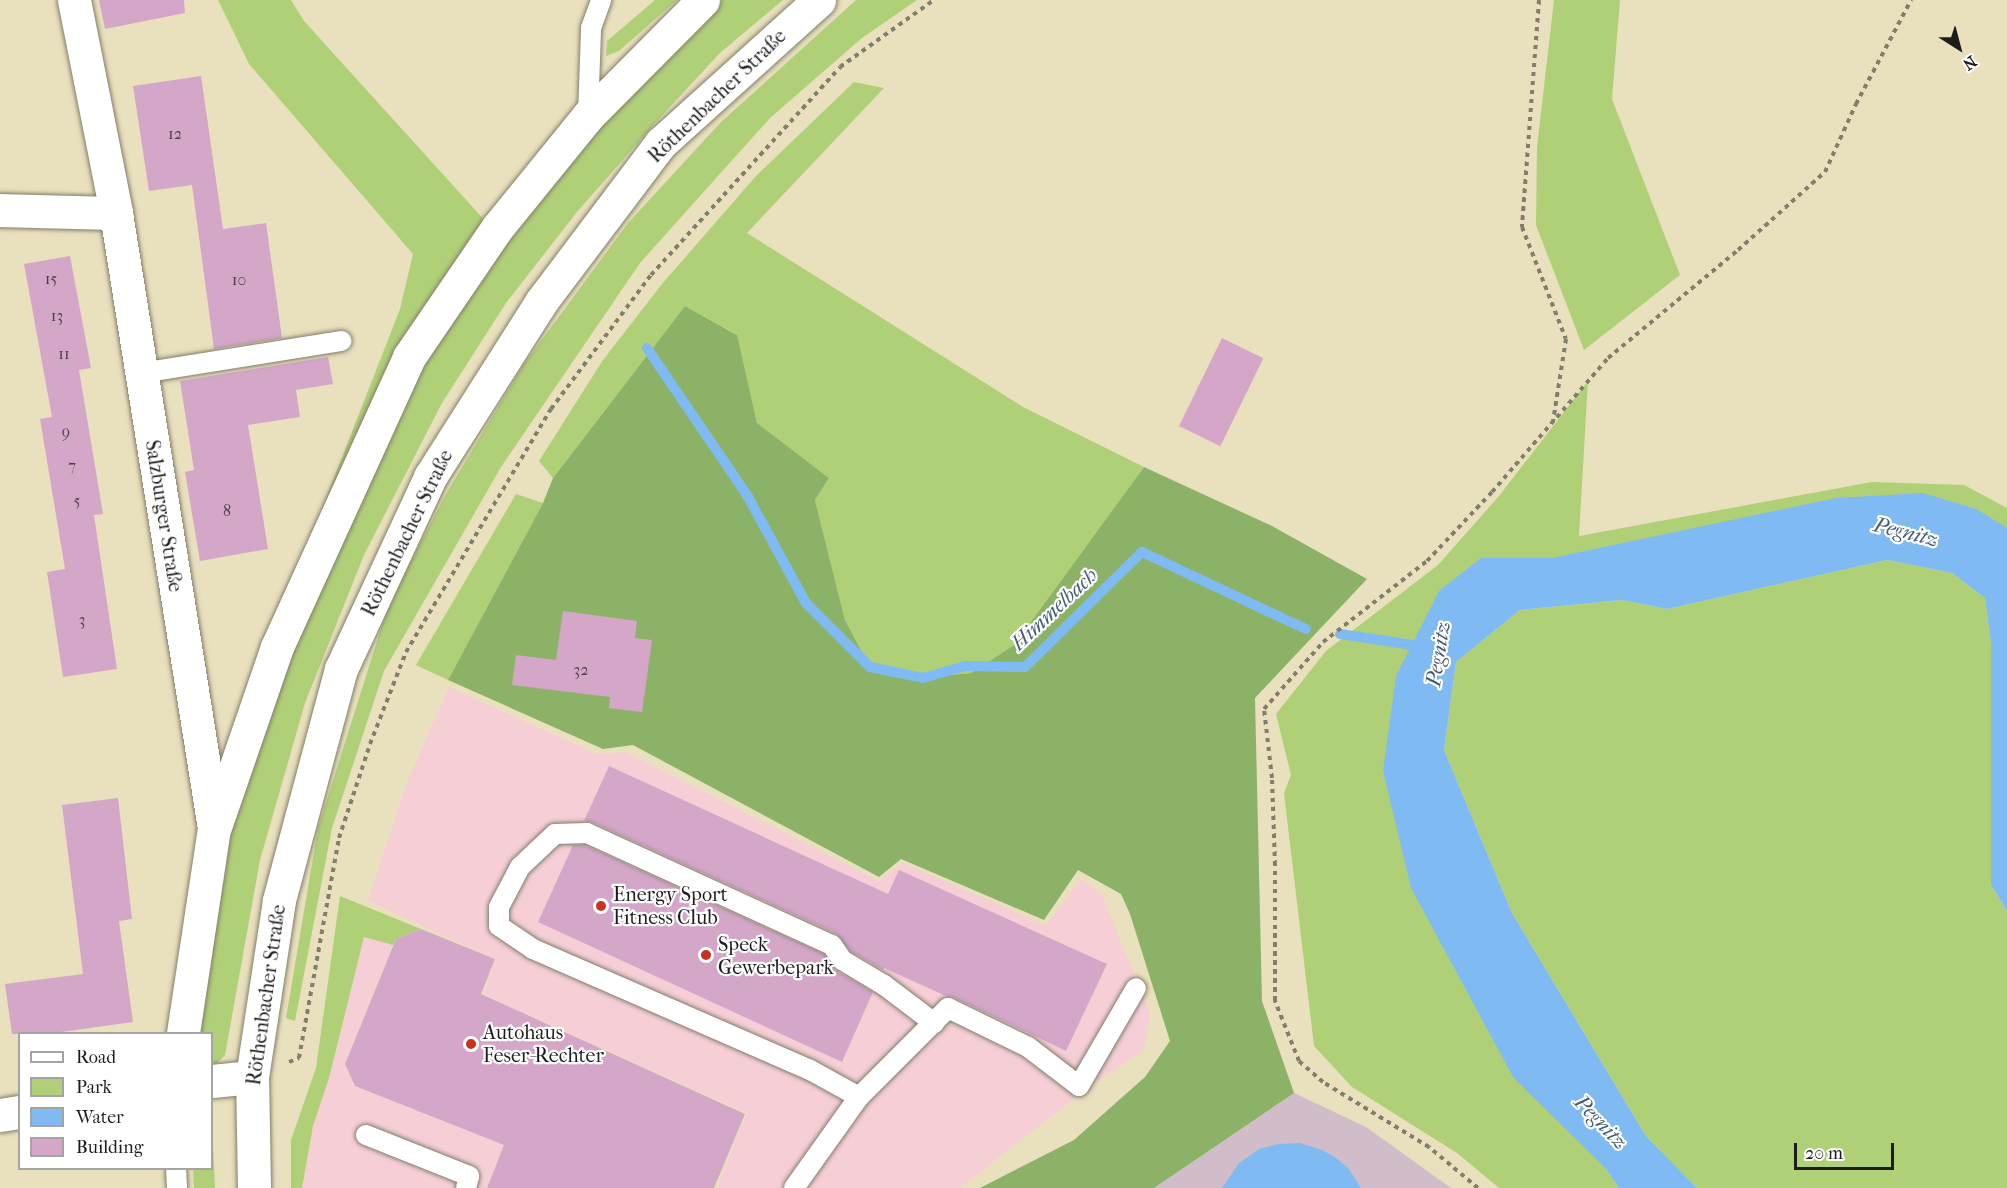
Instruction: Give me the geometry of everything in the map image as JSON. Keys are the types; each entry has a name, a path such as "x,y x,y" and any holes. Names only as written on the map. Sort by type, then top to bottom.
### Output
{"street":[{"name":"Salzburger Straße","path":"74,0 116,213 214,828 183,1032"},
{"path":"214,828 277,647 410,357 497,228 588,116 704,0"},
{"name":"Röthenbacher Straße","path":"254,1188 252,1077 279,900 341,669 430,477 541,302 661,143 819,0"},
{"path":"0,210 116,213"},
{"path":"213,1081 252,1077"},
{"path":"0,1115 18,1112"}],"lane":[{"path":"588,116 591,28 601,0"},
{"path":"141,373 341,341"},
{"path":"859,1097 810,1070 533,949 499,926 499,907 520,867 555,834 587,833 832,945 842,960 884,985 934,1023"},
{"path":"794,1188 859,1097 948,1008 1028,1047 1079,1086 1136,988"},
{"path":"366,1135 469,1176 466,1188"},
{"path":"176,1170 177,1188"}],"path":[{"path":"252,1077 299,1058 339,838 370,744 406,652 551,409 651,275 840,67 934,0"},
{"path":"1539,0 1522,227 1566,339 1553,422"},
{"path":"1478,1188 1429,1147 1323,1082 1299,1061 1275,1001 1274,832 1264,709 1323,642 1426,561 1608,358 1738,250 1825,172 1856,104 1911,0"}],"shaded area":[{"path":"449,687 597,754 626,752 879,881 903,863 1046,925 1081,879 1102,894 1150,1014 1144,1050 1089,1087 960,1188 717,1188 747,1113 483,995 495,959 368,901 407,782"},
{"path":"364,936 393,945 345,1063 504,1145 487,1188 302,1188 313,1126 329,1078"},
{"path":"1294,1093 1366,1127 1451,1188 1154,1188"}],"green space":[{"path":"218,0 291,0 304,21 488,224 311,537 400,309 413,254 249,64"},
{"path":"655,0 677,0 619,51 606,56 607,41"},
{"path":"722,0 783,0 720,53 577,212 506,303 442,403 364,555 305,703 260,860 225,1055 216,1064 213,1063 213,1032 199,1032 227,842 266,721 334,542 407,394 474,285 555,180 634,86"},
{"path":"856,0 917,0 862,38 770,118 640,263 501,467 384,671 332,828 295,1021 286,1018 318,828 389,603 446,494 524,364 628,223 721,122"},
{"path":"1554,0 1620,0 1612,99 1680,275 1584,350 1536,225 1537,147"},
{"path":"854,82 884,88 747,233 1023,407 1144,467 1014,645 971,673 917,678 870,667 845,620 815,500 829,478 757,423 736,334 685,306 553,478 539,461 603,360 662,284 756,176"},
{"path":"685,306 737,335 757,423 829,478 815,500 845,620 870,667 917,678 971,673 1014,645 1144,467 1272,526 1367,579 1255,698 1262,1001 1294,1093 1154,1188 980,1188 1074,1140 1145,1077 1170,1041 1130,914 1121,894 1078,870 1044,920 901,859 879,877 633,745 603,749 448,680 543,503 553,478"},
{"path":"1588,381 1579,536 1872,482 1964,485 2007,508 2007,528 1552,558 1481,558 1396,676 1605,1168 1619,1188 1499,1188 1457,1153 1352,1087 1314,1046 1284,793 1291,775 1276,714 1326,651 1438,565 1499,496"},
{"path":"516,494 543,503 448,680 416,665"},
{"path":"1887,560 1952,573 1985,598 1991,643 1991,885 2007,911 2007,1188 1697,1188 1646,1136 1512,913 1444,750 1456,662 1520,610 1622,600 1667,609"},
{"path":"340,896 421,929 396,939 393,945 364,937 329,1078 313,1126 302,1188 291,1188 291,1140 316,1068"},
{"path":"213,1145 215,1188 194,1188 193,1170 213,1170"}],"water":[{"name":"Pegnitz","path":"1923,493 1976,509 2007,528 2007,911 1991,885 1991,643 1985,598 1952,573 1887,560 1667,609 1622,600 1520,610 1456,662 1444,750 1512,913 1646,1136 1697,1188 1619,1188 1605,1168 1513,1077 1411,888 1383,771 1396,676 1439,591 1481,558 1552,558 1836,498"},
{"path":"1300,1143 1335,1157 1349,1169 1361,1188 1222,1188 1239,1163 1259,1149 1278,1144"}],"building":[{"path":"99,0 184,0 185,13 105,29"},
{"path":"201,76 223,229 266,223 282,338 214,349 192,185 149,191 133,86"},
{"path":"70,256 91,368 79,370 103,514 94,515 117,669 63,677 47,572 65,569 40,419 52,417 24,264"},
{"path":"1222,338 1263,358 1220,446 1179,426"},
{"path":"328,357 333,384 296,390 300,417 248,425 268,549 200,561 185,472 194,470 180,381"},
{"path":"563,611 637,621 635,638 652,640 642,712 609,708 610,697 512,685 516,655 556,660"},
{"path":"609,766 888,894 899,870 1107,964 1066,1051 953,997 884,968 883,970 850,951 837,934 592,822 584,821"},
{"path":"118,798 132,919 119,921 133,1022 61,1032 12,1034 5,984 83,974 62,805"},
{"name":"Speck Gewerbepark","path":"573,845 585,845 824,954 835,970 873,992 842,1062 538,922"},
{"name":"Autohaus Feser-Rechter","path":"421,929 495,959 481,994 745,1114 714,1188 487,1188 504,1145 355,1086 345,1064 396,939"}],"waterway":[{"name":"Himmelbach","path":"647,348 747,495 806,603 870,667 923,678 965,666 1025,667 1142,552 1306,629"},
{"name":"Himmelbach","path":"1340,634 1426,647"}],"place":[{"name":"Energy Sport Fitness Club","path":"601,906"},
{"name":"Speck Gewerbepark","path":"706,955"},
{"name":"Autohaus Feser-Rechter","path":"471,1044"}]}
